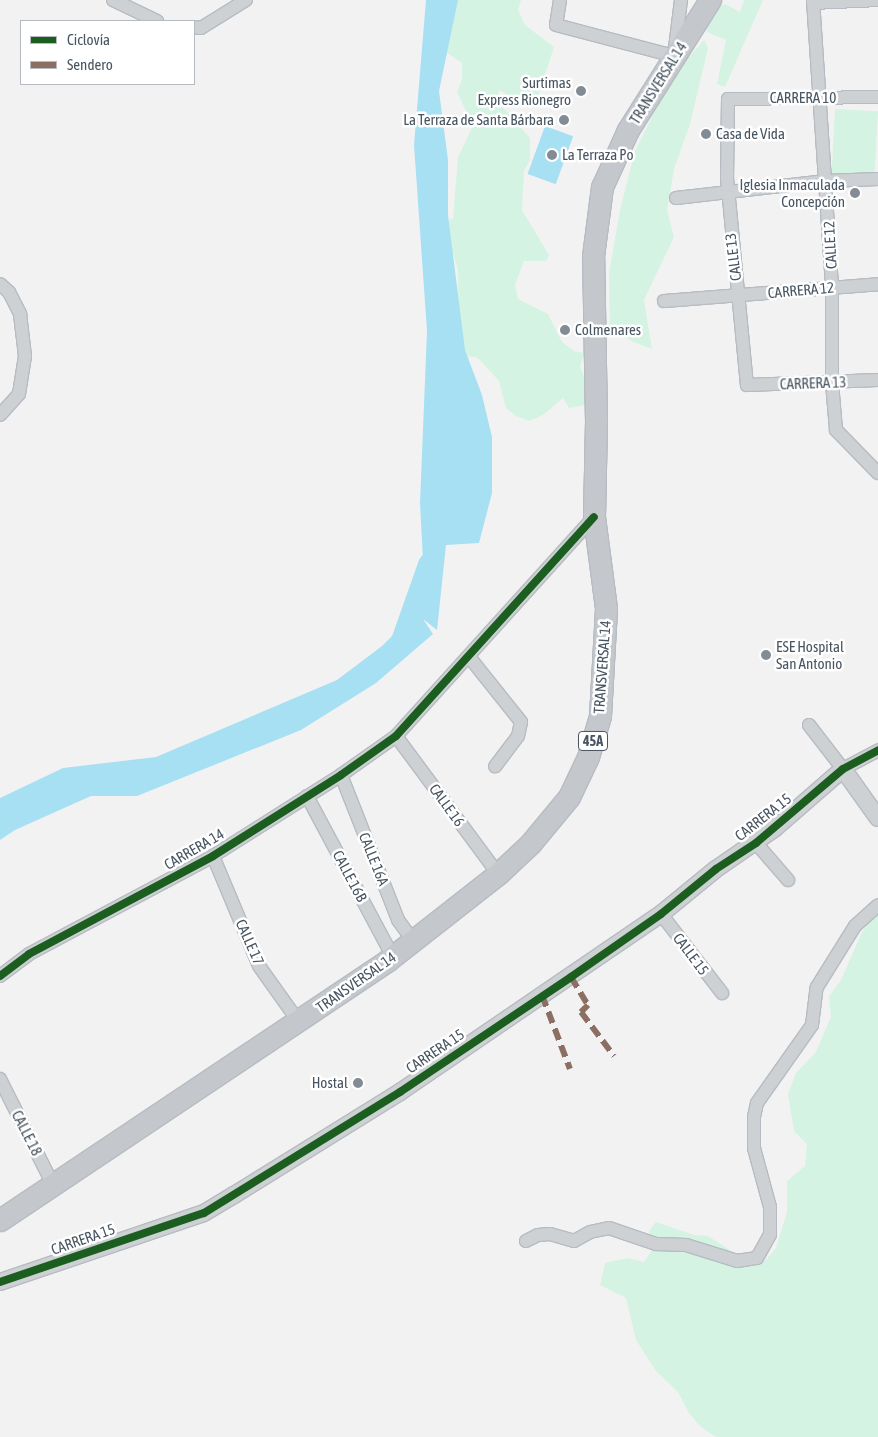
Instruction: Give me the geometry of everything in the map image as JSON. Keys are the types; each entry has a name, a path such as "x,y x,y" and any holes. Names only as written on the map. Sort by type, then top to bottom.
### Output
{"highway":[{"name":"TRANSVERSAL 14","path":"0,1220 54,1187 393,957 498,874 530,844 569,797 588,756 600,716 606,608 594,517 596,421 593,256 602,187 628,130 710,0"}],"street":[{"path":"113,0 155,20"},
{"path":"195,27 200,28 246,0"},
{"path":"560,0 556,25 674,56 681,0"},
{"path":"813,1 878,0"},
{"name":"CALLE 12","path":"813,1 832,286 832,383 836,430 878,473"},
{"name":"CARRERA 10","path":"728,98 878,97"},
{"name":"CALLE 13","path":"728,98 728,193 747,384"},
{"path":"676,198 826,182 878,179"},
{"path":"0,284 8,292 20,314 25,356 19,394 0,415"},
{"name":"CARRERA 12","path":"664,301 737,296 832,286 878,284"},
{"name":"CARRERA 13","path":"747,384 832,383 878,380"},
{"name":"CARRERA 14","path":"0,976 30,954 212,856 341,775 396,736 470,658 594,517"},
{"path":"470,658 514,710 521,722 518,736 494,766"},
{"path":"809,725 878,818"},
{"name":"CALLE 16","path":"396,736 498,874"},
{"path":"843,769 878,750"},
{"name":"CARRERA 15","path":"0,1282 204,1212 400,1092 661,914 716,869 756,843 843,769"},
{"name":"CALLE 16A","path":"341,775 398,920 413,941"},
{"name":"CALLE 16B","path":"307,796 393,957"},
{"path":"756,843 788,880"},
{"name":"CALLE 17","path":"212,856 259,966 299,1022"},
{"path":"526,1241 538,1234 550,1234 574,1240 590,1232 609,1228 656,1244 686,1245 737,1261 757,1258 770,1235 770,1207 754,1148 757,1104 812,1025 817,987 855,926 878,904"},
{"name":"CALLE 15","path":"661,914 722,994"},
{"name":"CALLE 18","path":"0,1079 54,1187"}],"green space":[{"path":"449,0 521,0 518,10 525,25 554,47 536,102 523,104 499,90 497,101 530,138 530,160 524,171 522,210 549,255 546,261 524,261 515,285 518,299 548,314 562,342 574,351 584,353 580,367 588,385 591,404 569,408 563,398 543,415 529,421 516,416 506,408 499,381 478,358 467,356 459,342 458,270 453,253 441,249 442,224 453,218 458,157 473,126 457,92 462,80 462,63 447,53 438,38"},
{"path":"744,0 763,0 725,87 717,84 726,40 707,32 706,16 725,4 740,12"},
{"path":"704,40 708,48 690,124 674,169 667,210 674,237 644,300 652,349 633,342 610,326 609,274 620,210 635,151 659,103 681,66"},
{"path":"835,109 878,111 874,184 831,182"},
{"path":"878,913 878,1437 716,1437 701,1427 689,1413 678,1392 656,1371 636,1340 626,1298 600,1285 605,1263 628,1258 644,1262 652,1250 649,1231 656,1222 694,1235 708,1236 747,1261 765,1261 776,1248 787,1212 787,1181 805,1166 807,1144 794,1131 788,1094 796,1073 816,1052 831,1017 829,996 841,980 862,932"}],"water":[{"path":"426,0 458,0 439,91 448,160 448,215 465,350 482,395 492,437 492,493 479,543 446,545 437,630 423,619 433,634 376,683 301,730 137,796 91,796 15,830 0,840 0,798 63,768 156,757 337,680 382,646 417,611 424,579 420,503 427,331 414,145"},
{"name":"La Terraza Po","path":"545,126 573,136 556,184 528,174"}],"waterway":[{"path":"402,644 430,565"}],"marked path":[{"path":"571,977 588,1005 581,1012 614,1056"},
{"path":"542,995 570,1069"}],"cycle path":[{"path":"0,976 29,954 213,856 341,775 396,736 594,517"},
{"path":"0,1282 204,1213 400,1092 571,977 661,914 716,869 756,843 843,769 878,750"}],"place":[{"name":"Surtimas Express Rionegro","path":"581,91"},
{"name":"La Terraza de Santa Bárbara","path":"564,120"},
{"name":"Casa de Vida","path":"706,134"},
{"name":"La Terraza Po","path":"552,155"},
{"name":"Iglesia Inmaculada Concepción","path":"855,193"},
{"name":"Colmenares","path":"565,330"},
{"name":"ESE Hospital San Antonio","path":"766,655"},
{"name":"Hostal","path":"358,1083"}]}
